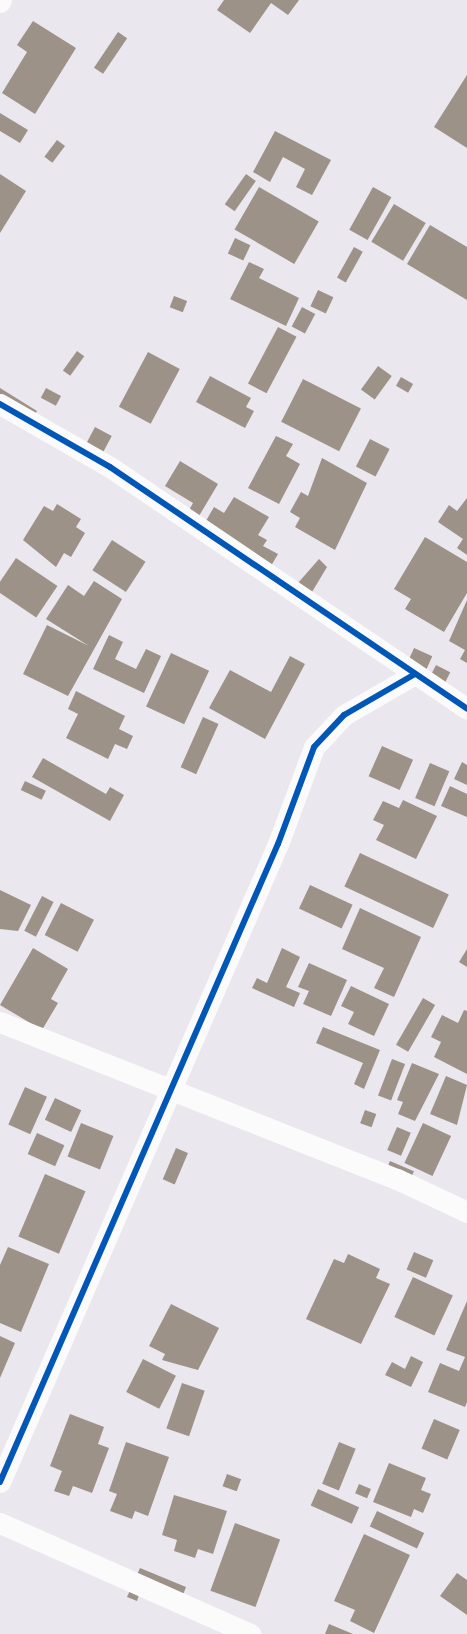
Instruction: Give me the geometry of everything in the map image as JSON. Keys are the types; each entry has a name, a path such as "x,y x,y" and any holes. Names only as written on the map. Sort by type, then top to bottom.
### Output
{"street":[{"path":"0,404 110,466 467,709"},
{"path":"0,1482 171,1090 314,747 344,716 415,674"},
{"path":"0,1022 398,1179 467,1212"},
{"path":"0,1523 251,1634"}],"building":[{"path":"224,0 299,0 288,15 271,3 250,33 217,10"},
{"path":"33,21 76,48 35,114 2,93 27,52 17,45"},
{"path":"118,32 127,38 103,74 94,68"},
{"path":"467,75 467,148 434,127"},
{"path":"0,113 28,130 20,143 0,131"},
{"path":"275,131 331,160 312,195 296,187 305,169 283,157 270,182 253,172"},
{"path":"57,140 65,146 52,163 44,157"},
{"path":"0,174 26,191 0,233"},
{"path":"246,174 256,181 235,211 225,204"},
{"path":"259,187 319,222 294,264 234,229"},
{"path":"373,187 391,197 368,240 349,230"},
{"path":"394,204 426,223 403,261 371,242"},
{"path":"430,225 467,247 467,300 407,264"},
{"path":"235,238 250,245 243,261 228,253"},
{"path":"354,247 363,252 346,282 337,278"},
{"path":"249,262 264,269 259,278 299,298 286,326 230,299"},
{"path":"318,290 333,297 326,313 310,306"},
{"path":"174,296 187,301 183,312 170,307"},
{"path":"302,307 315,314 305,333 292,326"},
{"path":"278,327 297,337 266,393 248,384"},
{"path":"77,351 84,356 70,376 63,370"},
{"path":"148,352 180,369 151,424 119,407"},
{"path":"378,366 392,376 375,399 361,389"},
{"path":"210,376 251,398 246,407 254,411 245,428 196,402"},
{"path":"401,377 413,384 408,393 396,386"},
{"path":"303,379 361,409 339,451 281,422"},
{"path":"0,388 37,411 32,419 0,399"},
{"path":"46,388 61,396 56,406 41,398"},
{"path":"95,427 112,436 103,452 87,443"},
{"path":"276,436 293,444 286,456 300,464 279,504 248,488"},
{"path":"370,439 390,449 376,477 356,467"},
{"path":"322,458 367,483 335,550 295,527 300,518 290,512 301,492 308,496"},
{"path":"180,461 218,484 199,516 189,510 193,503 165,486"},
{"path":"234,497 269,517 258,535 267,540 263,546 278,554 271,566 203,526 214,507 224,513"},
{"path":"467,498 467,555 457,548 463,539 438,522 449,505 457,511"},
{"path":"57,504 81,519 76,527 85,533 71,557 64,553 56,567 23,540 44,506 53,511"},
{"path":"425,537 467,562 467,593 444,632 405,609 411,599 394,589"},
{"path":"112,540 146,562 126,592 92,570"},
{"path":"16,558 57,586 36,617 0,593 0,582"},
{"path":"319,559 327,567 312,592 298,583"},
{"path":"94,581 122,599 68,696 23,674 47,625 89,646 46,619 68,585 84,596"},
{"path":"467,600 467,663 460,659 465,650 449,641"},
{"path":"109,635 123,642 115,659 136,669 146,649 161,656 144,693 93,669"},
{"path":"414,648 432,656 424,675 405,667"},
{"path":"171,653 209,671 184,724 146,706"},
{"path":"290,656 305,664 265,739 209,708 230,670 271,692"},
{"path":"436,665 450,672 438,697 423,690"},
{"path":"76,691 125,716 119,729 133,736 127,749 115,744 108,759 66,738 78,714 68,709"},
{"path":"203,717 219,724 196,774 181,767"},
{"path":"382,746 413,760 400,790 369,776"},
{"path":"43,758 106,794 110,787 124,795 110,821 32,777"},
{"path":"462,762 467,765 467,785 454,779"},
{"path":"430,763 449,771 434,806 415,798"},
{"path":"25,781 46,791 42,800 21,790"},
{"path":"450,786 467,794 467,817 441,806"},
{"path":"403,800 437,816 416,859 376,840 384,825 373,820 383,801 399,808"},
{"path":"360,853 449,894 433,928 344,887"},
{"path":"310,885 353,905 342,928 299,909"},
{"path":"0,890 31,905 18,931 0,929"},
{"path":"42,896 54,902 36,937 24,931"},
{"path":"61,903 94,920 78,952 45,935"},
{"path":"360,908 421,937 394,997 374,988 384,968 342,949"},
{"path":"33,948 68,969 51,999 58,1003 42,1030 0,1005"},
{"path":"282,948 300,957 286,987 300,993 294,1007 252,988 257,978 267,983"},
{"path":"467,949 467,967 459,962"},
{"path":"309,963 347,980 331,1016 303,1004 309,991 298,987"},
{"path":"351,986 389,1004 374,1036 348,1024 354,1012 341,1006"},
{"path":"423,998 435,1005 408,1052 396,1045"},
{"path":"464,1010 467,1011 467,1074 434,1057 441,1042 431,1037 442,1015 458,1023"},
{"path":"323,1027 380,1050 364,1089 354,1084 363,1063 316,1043"},
{"path":"392,1059 405,1064 391,1100 378,1095"},
{"path":"412,1063 439,1074 415,1121 398,1114 403,1102 397,1100"},
{"path":"446,1076 467,1085 457,1125 430,1114"},
{"path":"25,1087 47,1097 30,1134 8,1124"},
{"path":"55,1098 81,1110 71,1132 45,1120"},
{"path":"365,1110 376,1114 371,1127 360,1123"},
{"path":"81,1123 113,1136 100,1169 68,1156"},
{"path":"423,1123 451,1136 433,1176 404,1163"},
{"path":"397,1127 411,1133 401,1156 387,1150"},
{"path":"37,1133 64,1145 55,1166 28,1154"},
{"path":"176,1148 188,1153 175,1184 163,1179"},
{"path":"390,1161 414,1171 410,1180 386,1170"},
{"path":"45,1174 86,1191 59,1254 18,1237"},
{"path":"8,1247 49,1264 21,1332 0,1323 0,1265"},
{"path":"414,1252 433,1260 426,1278 407,1269"},
{"path":"348,1254 380,1269 376,1278 390,1284 361,1344 306,1319 334,1259 344,1263"},
{"path":"413,1277 453,1296 434,1335 394,1317"},
{"path":"467,1301 467,1402 465,1407 428,1392 440,1363 459,1371 465,1357 446,1350"},
{"path":"171,1304 219,1328 198,1370 162,1360 165,1354 149,1346"},
{"path":"0,1336 15,1343 0,1378"},
{"path":"411,1356 423,1362 411,1387 385,1375 392,1362 405,1369"},
{"path":"143,1359 176,1376 159,1409 126,1392"},
{"path":"182,1383 205,1391 189,1436 166,1428"},
{"path":"70,1414 104,1427 98,1444 109,1448 92,1493 73,1486 69,1496 54,1491 62,1471 50,1466"},
{"path":"434,1419 460,1430 447,1459 421,1448"},
{"path":"126,1442 169,1457 148,1516 135,1511 132,1519 110,1511 117,1494 109,1491"},
{"path":"339,1442 356,1449 339,1490 322,1484"},
{"path":"389,1463 426,1478 421,1490 431,1494 423,1513 414,1509 411,1517 373,1502"},
{"path":"227,1474 241,1479 237,1491 223,1486"},
{"path":"359,1484 371,1489 367,1498 355,1493"},
{"path":"318,1489 359,1507 352,1524 311,1505"},
{"path":"174,1495 227,1511 213,1554 198,1549 195,1558 174,1551 177,1540 162,1535"},
{"path":"377,1511 424,1533 417,1548 370,1526"},
{"path":"235,1523 280,1539 255,1607 210,1591"},
{"path":"364,1534 410,1555 374,1633 350,1621 355,1610 334,1601"},
{"path":"140,1568 186,1587 177,1610 139,1595 137,1601 127,1597"},
{"path":"457,1573 467,1580 467,1615 440,1596"},
{"path":"329,1624 353,1634 325,1634"}],"cycle path":[{"path":"0,404 110,467 467,709"},
{"path":"0,1482 278,844 314,747 344,715 415,674"}]}
